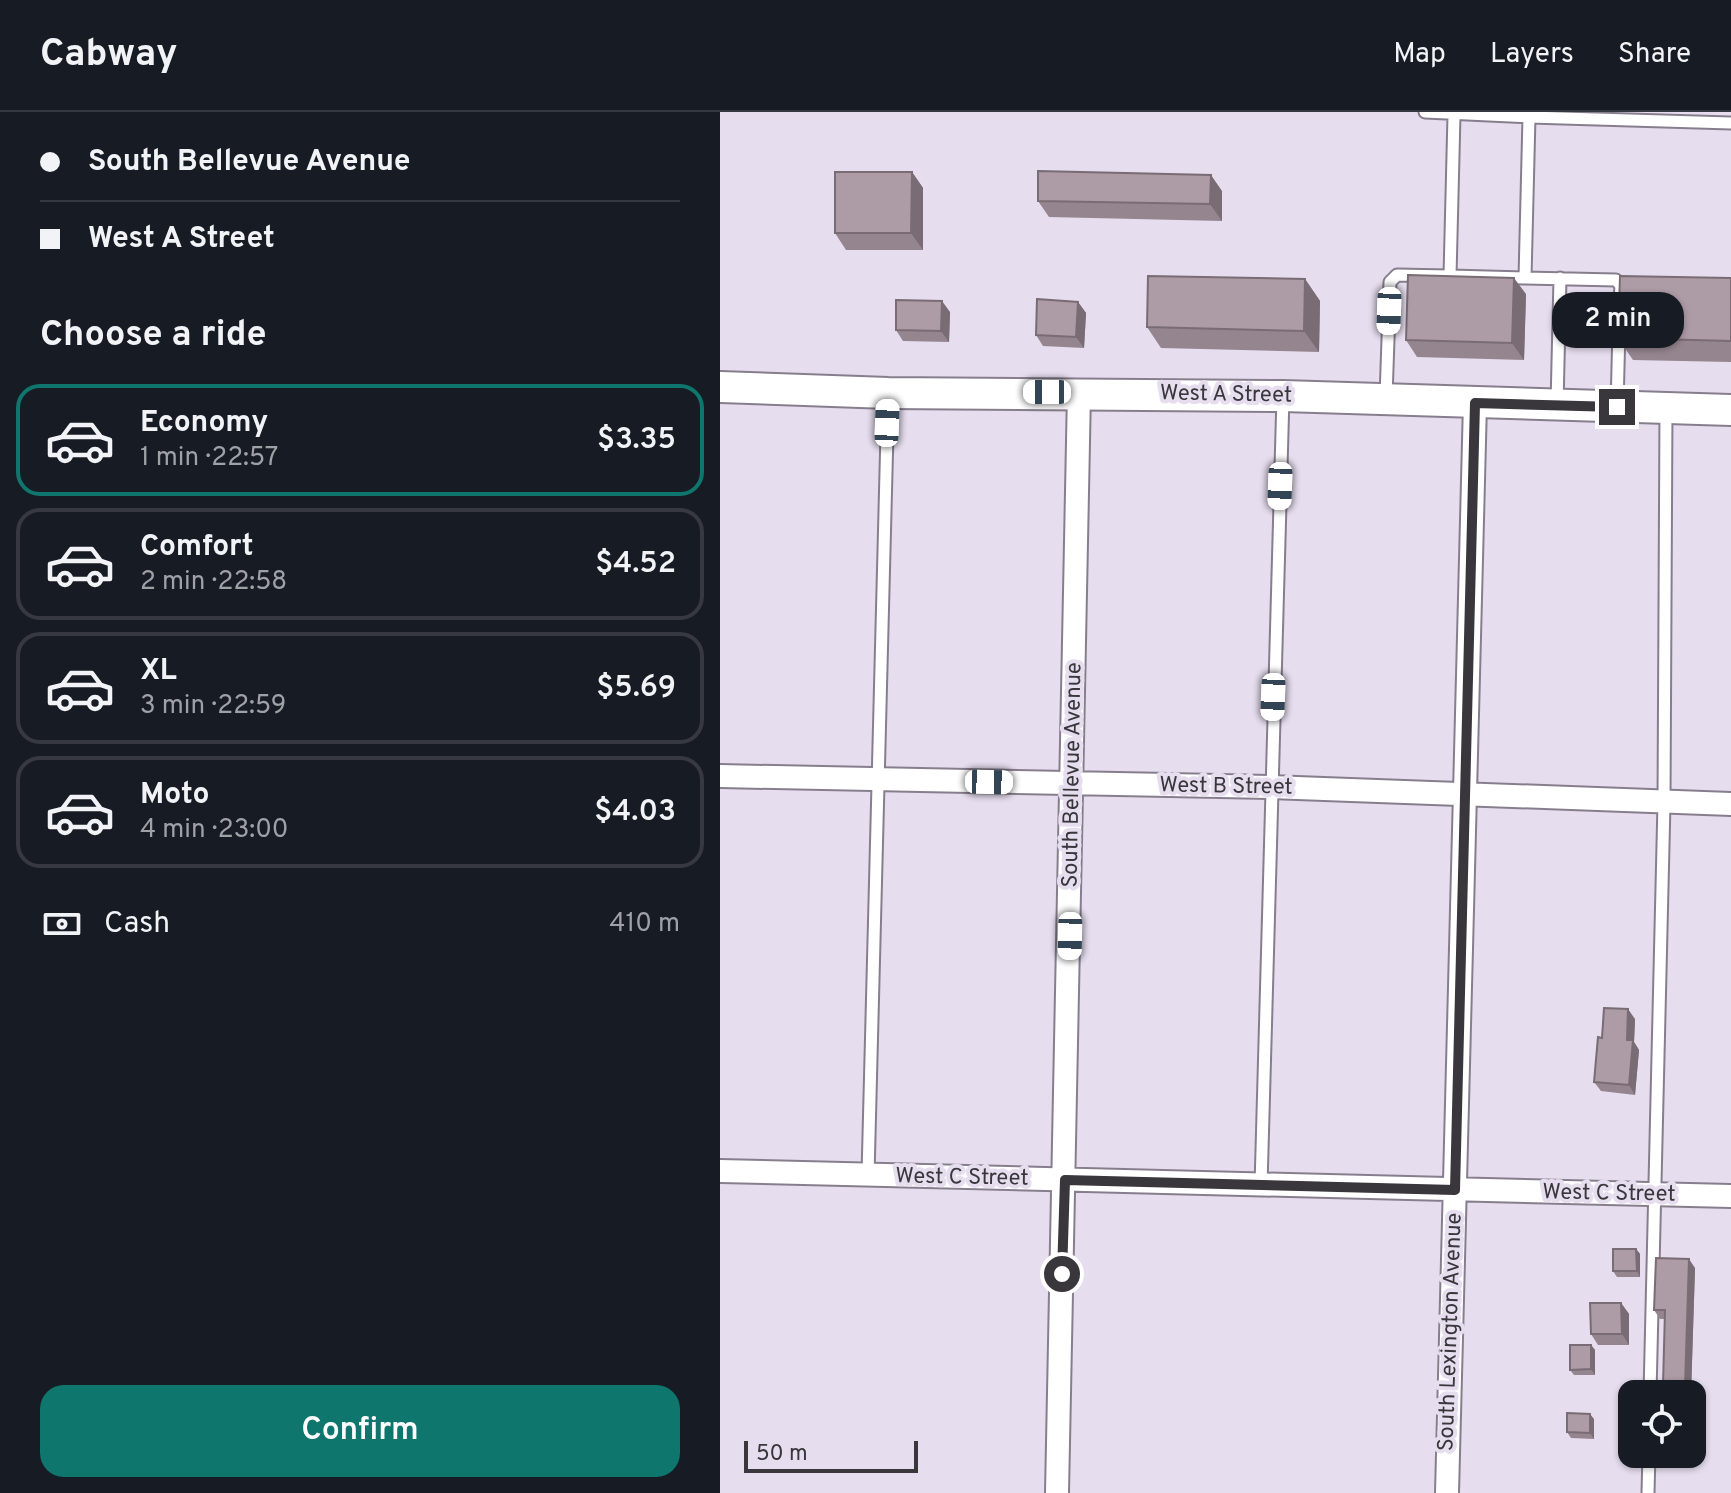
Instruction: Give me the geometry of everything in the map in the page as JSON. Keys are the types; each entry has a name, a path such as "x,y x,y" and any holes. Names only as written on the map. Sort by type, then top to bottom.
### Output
{"street":[{"name":"West A Street","path":"720,387 888,393 1079,392 1283,396 1731,410"},
{"name":"South Bellevue Avenue","path":"1057,1493 1079,392"},
{"name":"South Lexington Avenue","path":"1447,1493 1475,403"},
{"name":"West B Street","path":"720,776 1270,787 1731,804"},
{"name":"West C Street","path":"720,1171 1731,1196"}],"lane":[{"path":"1425,112 1731,123"},
{"path":"1450,276 1454,115"},
{"path":"1525,278 1529,115"},
{"path":"1386,400 1390,282 1397,275 1560,278 1616,280 1621,286 1617,407"},
{"path":"1557,405 1560,278"},
{"path":"868,1175 888,393"},
{"path":"1261,1186 1283,396"},
{"path":"1650,1380 1664,803 1666,409"},
{"path":"1648,1493 1649,1468"}],"building":[{"path":"1038,171 1211,175 1210,204 1038,201"},
{"path":"835,172 912,172 911,233 835,233"},
{"path":"1408,275 1514,278 1512,343 1406,340"},
{"path":"1148,276 1305,279 1304,331 1147,327"},
{"path":"1620,276 1731,278 1731,341 1618,338"},
{"path":"1037,299 1078,302 1076,337 1036,335"},
{"path":"896,300 942,301 941,331 896,330"},
{"path":"1604,1008 1628,1009 1627,1040 1633,1040 1629,1085 1594,1082"},
{"path":"1613,1249 1636,1249 1637,1271 1613,1271"},
{"path":"1656,1258 1689,1259 1685,1380 1663,1380 1665,1310 1654,1310"},
{"path":"1590,1303 1621,1303 1622,1334 1591,1334"},
{"path":"1570,1345 1591,1345 1591,1369 1570,1370"},
{"path":"1567,1413 1590,1414 1590,1433 1567,1432"}],"route":[{"path":"1062,1274 1065,1180 1455,1190 1475,403 1617,407"}]}
